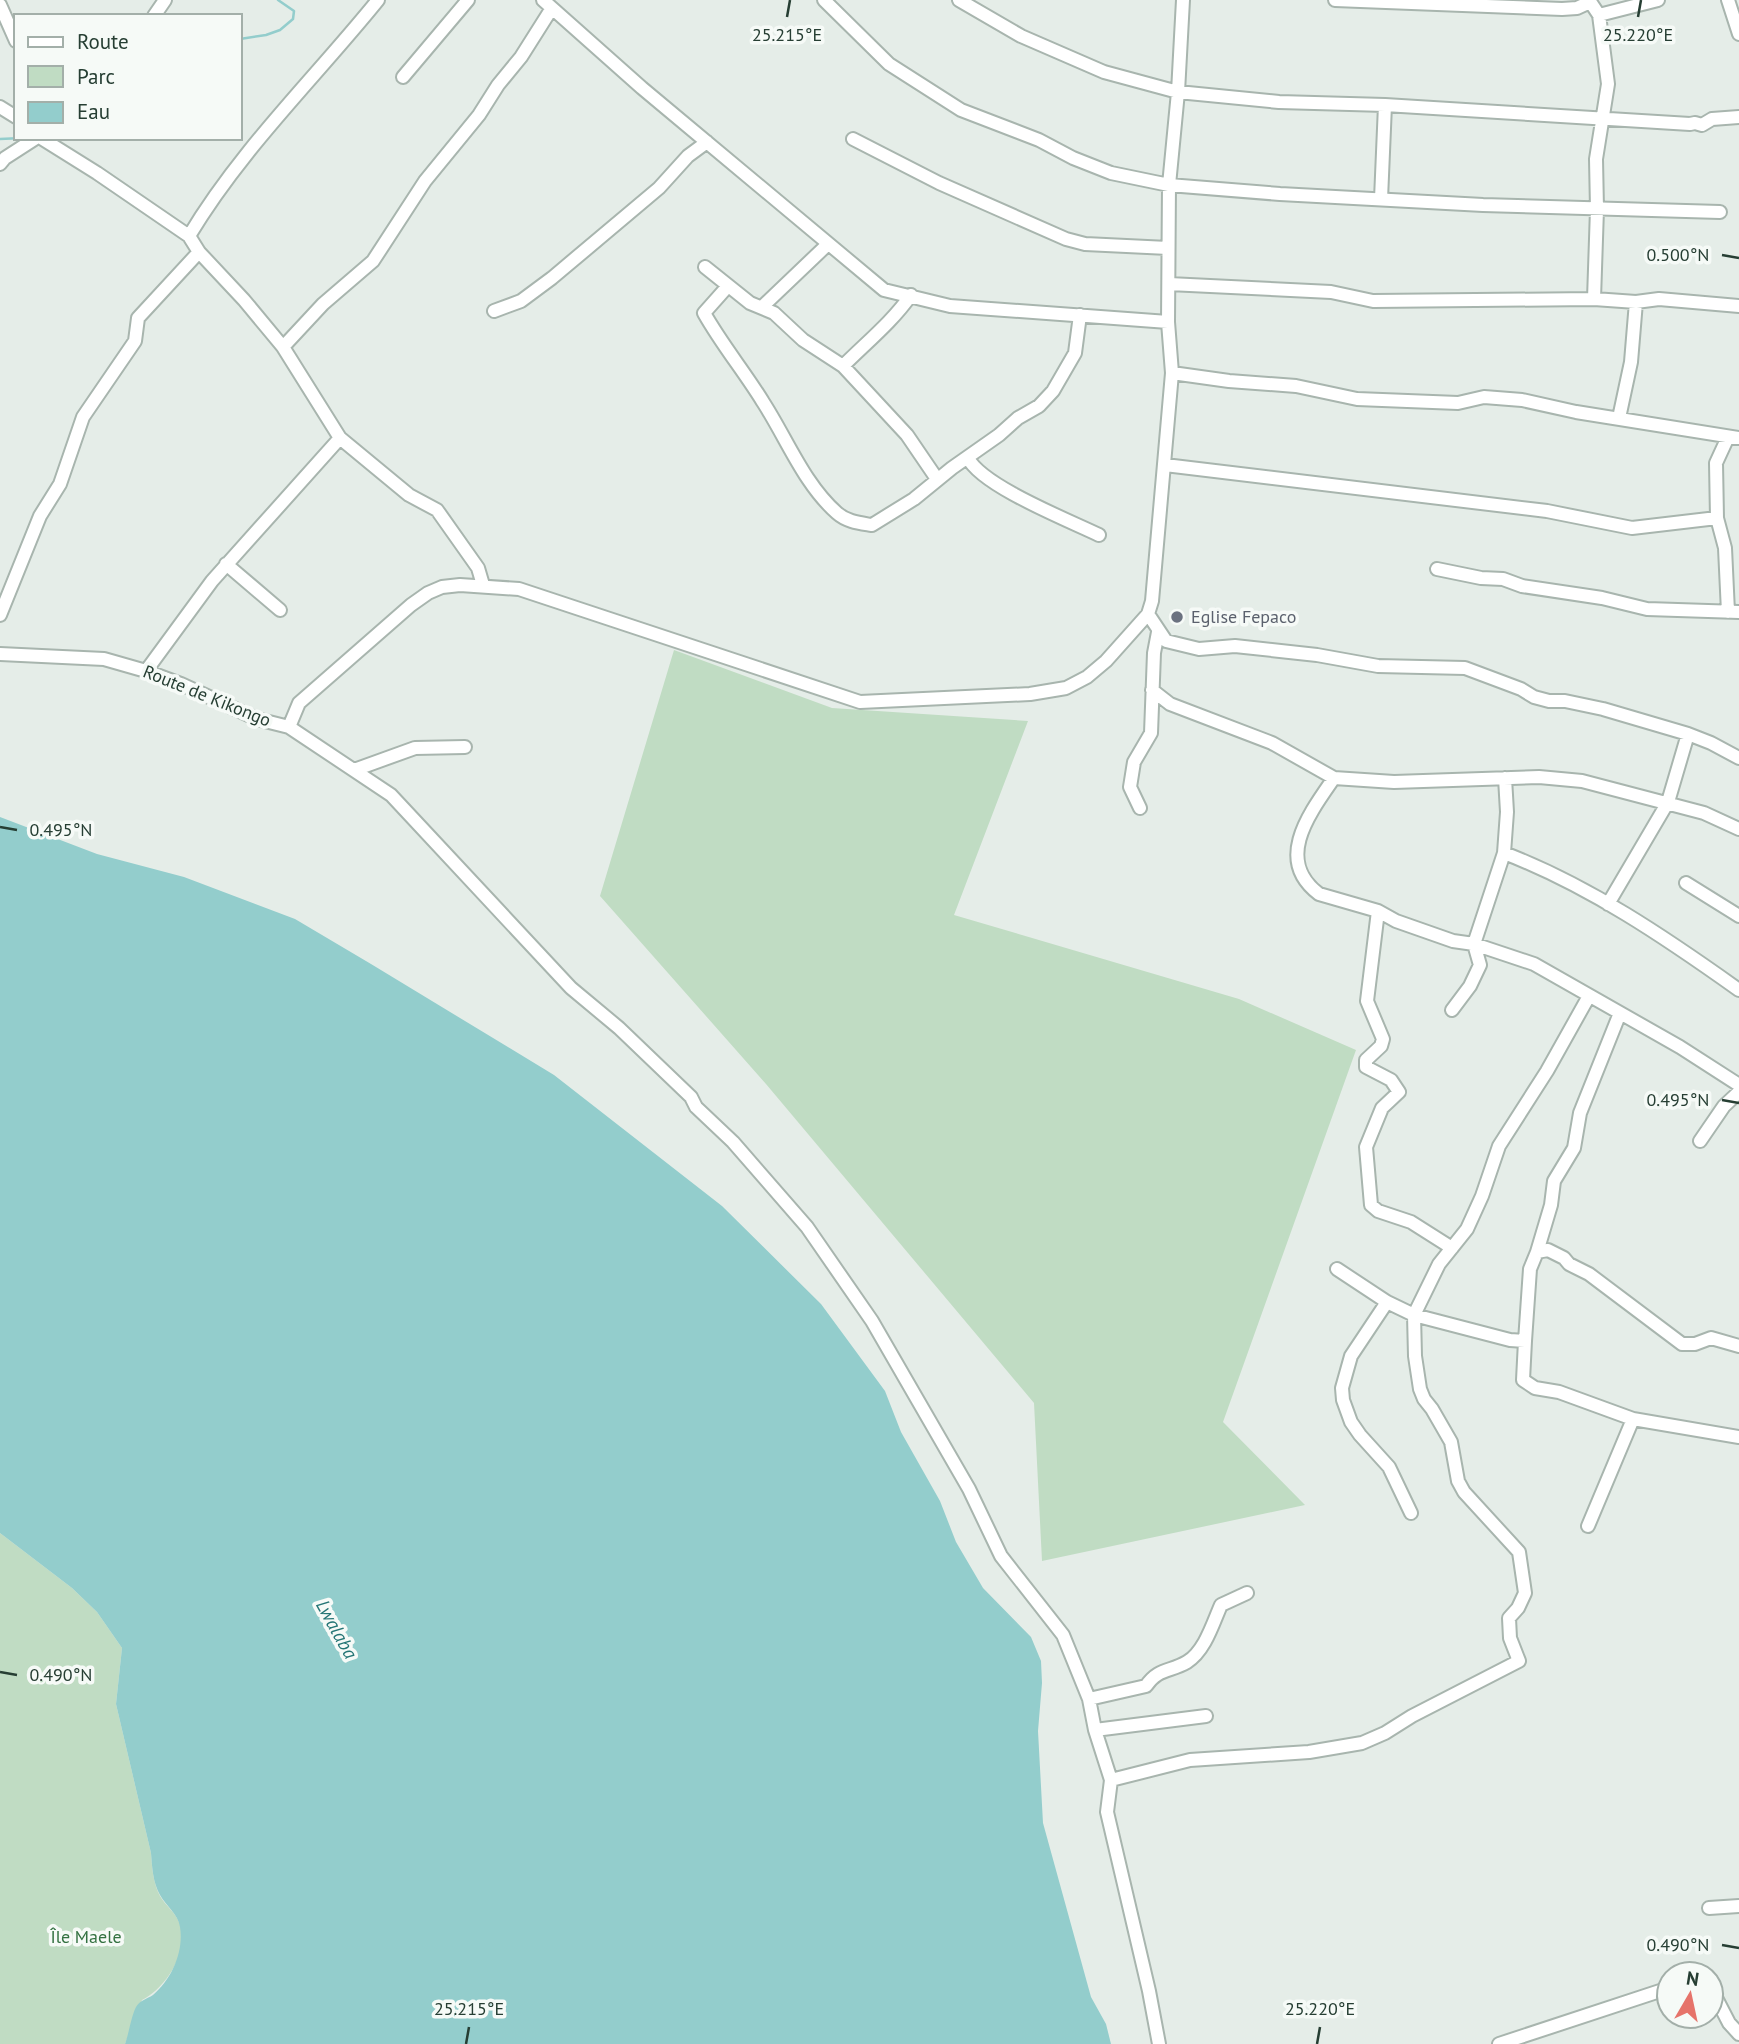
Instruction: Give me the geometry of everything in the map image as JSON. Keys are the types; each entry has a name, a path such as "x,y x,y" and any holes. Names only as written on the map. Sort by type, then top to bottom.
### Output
{"street":[{"path":"189,236 214,195 237,165 378,0"},
{"path":"402,77 468,0"},
{"path":"824,0 889,64 961,110 1039,139 1073,158 1111,173 1169,185 1381,199 1720,212"},
{"path":"959,0 1021,36 1104,72 1178,92 1279,102 1385,105 1702,125 1712,119 1739,117"},
{"path":"289,727 299,703 411,605 442,587 483,585 519,589 860,702 1030,694 1066,688 1087,677 1106,661 1148,614 1152,601 1172,373 1168,322 1169,185 1183,0"},
{"path":"1335,0 1562,9 1577,8 1589,1 1599,15 1608,84 1596,159 1594,299"},
{"path":"1599,15 1658,0"},
{"path":"1728,0 1739,34"},
{"path":"283,347 323,304 373,261 425,181 479,115 521,57 547,4 642,88 884,290 950,306 1168,322"},
{"path":"0,5 14,36"},
{"path":"1381,199 1385,105"},
{"path":"853,139 939,183 1066,239 1086,244 1168,248"},
{"path":"0,164 5,158 36,140"},
{"path":"42,140 97,173 189,236 199,253 244,300 283,347 340,438 409,495 437,510 478,568 483,585"},
{"path":"494,311 521,301 552,278 640,205 688,156 707,142"},
{"path":"762,307 828,244"},
{"path":"0,615 40,516 60,484 83,418 135,341 138,318 199,253"},
{"path":"705,267 750,303 774,313 803,340 844,366 907,435 937,479"},
{"path":"1169,284 1331,292 1373,301 1594,299 1636,302 1671,299 1739,306"},
{"path":"728,286 704,313 723,346 762,400 817,492 846,519 872,525 914,499 1018,418 1039,406 1053,391 1075,353 1080,315"},
{"path":"844,366 875,333 897,316 911,295"},
{"path":"1619,418 1631,362 1636,302"},
{"path":"1172,373 1296,386 1357,399 1458,402 1484,397 1522,400 1734,438 1716,463 1717,518 1725,548 1733,612 1647,609 1522,586 1503,579 1481,578 1437,569"},
{"path":"146,671 226,564 340,438"},
{"path":"968,458 972,466 1005,490 1099,535"},
{"path":"1165,466 1547,511 1632,528 1717,518"},
{"path":"226,564 280,610"},
{"path":"1148,614 1166,641 1199,649 1235,646 1325,656 1378,666 1465,668 1521,689 1534,697 1603,709 1688,734 1739,758"},
{"path":"1140,808 1130,788 1134,762 1151,733 1154,653 1158,632"},
{"name":"Route de Kikongo","path":"0,654 104,659 181,684 257,719 289,727 391,795 570,988 619,1028 691,1097 696,1107 733,1142 807,1227 872,1321 970,1489 1001,1556 1063,1635 1089,1699 1095,1730 1111,1780"},
{"path":"1152,690 1170,704 1272,743 1334,778 1394,782 1539,777 1582,781 1704,813 1739,829"},
{"path":"1608,904 1668,803 1688,734"},
{"path":"354,770 415,748 466,747"},
{"path":"1334,778 1317,802 1295,853 1297,866 1319,894 1378,911 1396,921 1453,942 1474,944 1534,964 1680,1047 1739,1085"},
{"path":"1452,1010 1470,986 1480,965 1474,944 1504,853 1507,813 1505,778"},
{"path":"1504,853 1608,904 1739,990"},
{"path":"1686,883 1739,916"},
{"path":"1378,911 1367,1001 1383,1039 1381,1046 1366,1060 1366,1067 1391,1080 1399,1092 1382,1108 1366,1147 1371,1205 1378,1211 1411,1222 1452,1248"},
{"path":"1159,2044 1107,1812 1111,1780 1190,1760 1310,1752 1357,1745 1385,1733 1412,1716 1519,1661 1510,1639 1509,1618 1518,1608 1525,1593 1519,1552 1464,1492 1458,1481 1451,1442 1424,1399 1416,1377 1414,1315 1432,1278 1467,1228 1499,1146 1547,1071 1589,996"},
{"path":"1620,1013 1580,1113 1574,1148 1554,1181 1551,1205 1530,1269 1523,1380 1528,1385 1559,1392 1633,1419 1739,1437"},
{"path":"1700,1141 1724,1106 1739,1092"},
{"path":"1537,1252 1548,1250 1564,1258 1682,1343 1695,1343 1711,1338 1739,1346"},
{"path":"1337,1269 1387,1302 1414,1315 1525,1342"},
{"path":"1387,1302 1351,1356 1342,1388 1343,1400 1351,1422 1389,1467 1411,1513"},
{"path":"1588,1526 1633,1419"},
{"path":"1089,1699 1146,1686 1154,1674 1190,1661 1206,1639 1221,1605 1247,1593"},
{"path":"1095,1730 1206,1716"},
{"path":"1709,1908 1739,1906"},
{"path":"1499,2044 1655,1993"},
{"path":"1725,2015 1739,2034"}],"green space":[{"path":"674,650 832,708 1028,721 954,915 1239,999 1356,1050 1223,1422 1305,1505 1042,1561 1034,1403 766,1084 600,896"},
{"name":"Île Maele","path":"0,1533 72,1588 97,1612 122,1648 116,1704 151,1853 156,1886 162,1899 177,1918 182,1933 182,1944 174,1967 160,1987 142,2000 125,2044 0,2044"}],"water":[{"name":"Lwalaba","path":"0,817 97,854 184,877 295,919 371,964 554,1075 722,1206 821,1304 885,1391 901,1432 940,1501 956,1542 983,1588 1031,1637 1041,1661 1038,1731 1043,1823 1091,1997 1106,2024 1111,2044 125,2044 136,2007 153,1995 171,1973 181,1936 177,1918 162,1899 153,1875 151,1853 116,1704 122,1648 97,1612 72,1588 0,1533"}],"waterway":[{"path":"242,39 280,30 293,19 294,11 278,0"},
{"path":"0,139 14,138"}],"place":[{"name":"Eglise Fepaco","path":"1177,617"}]}
